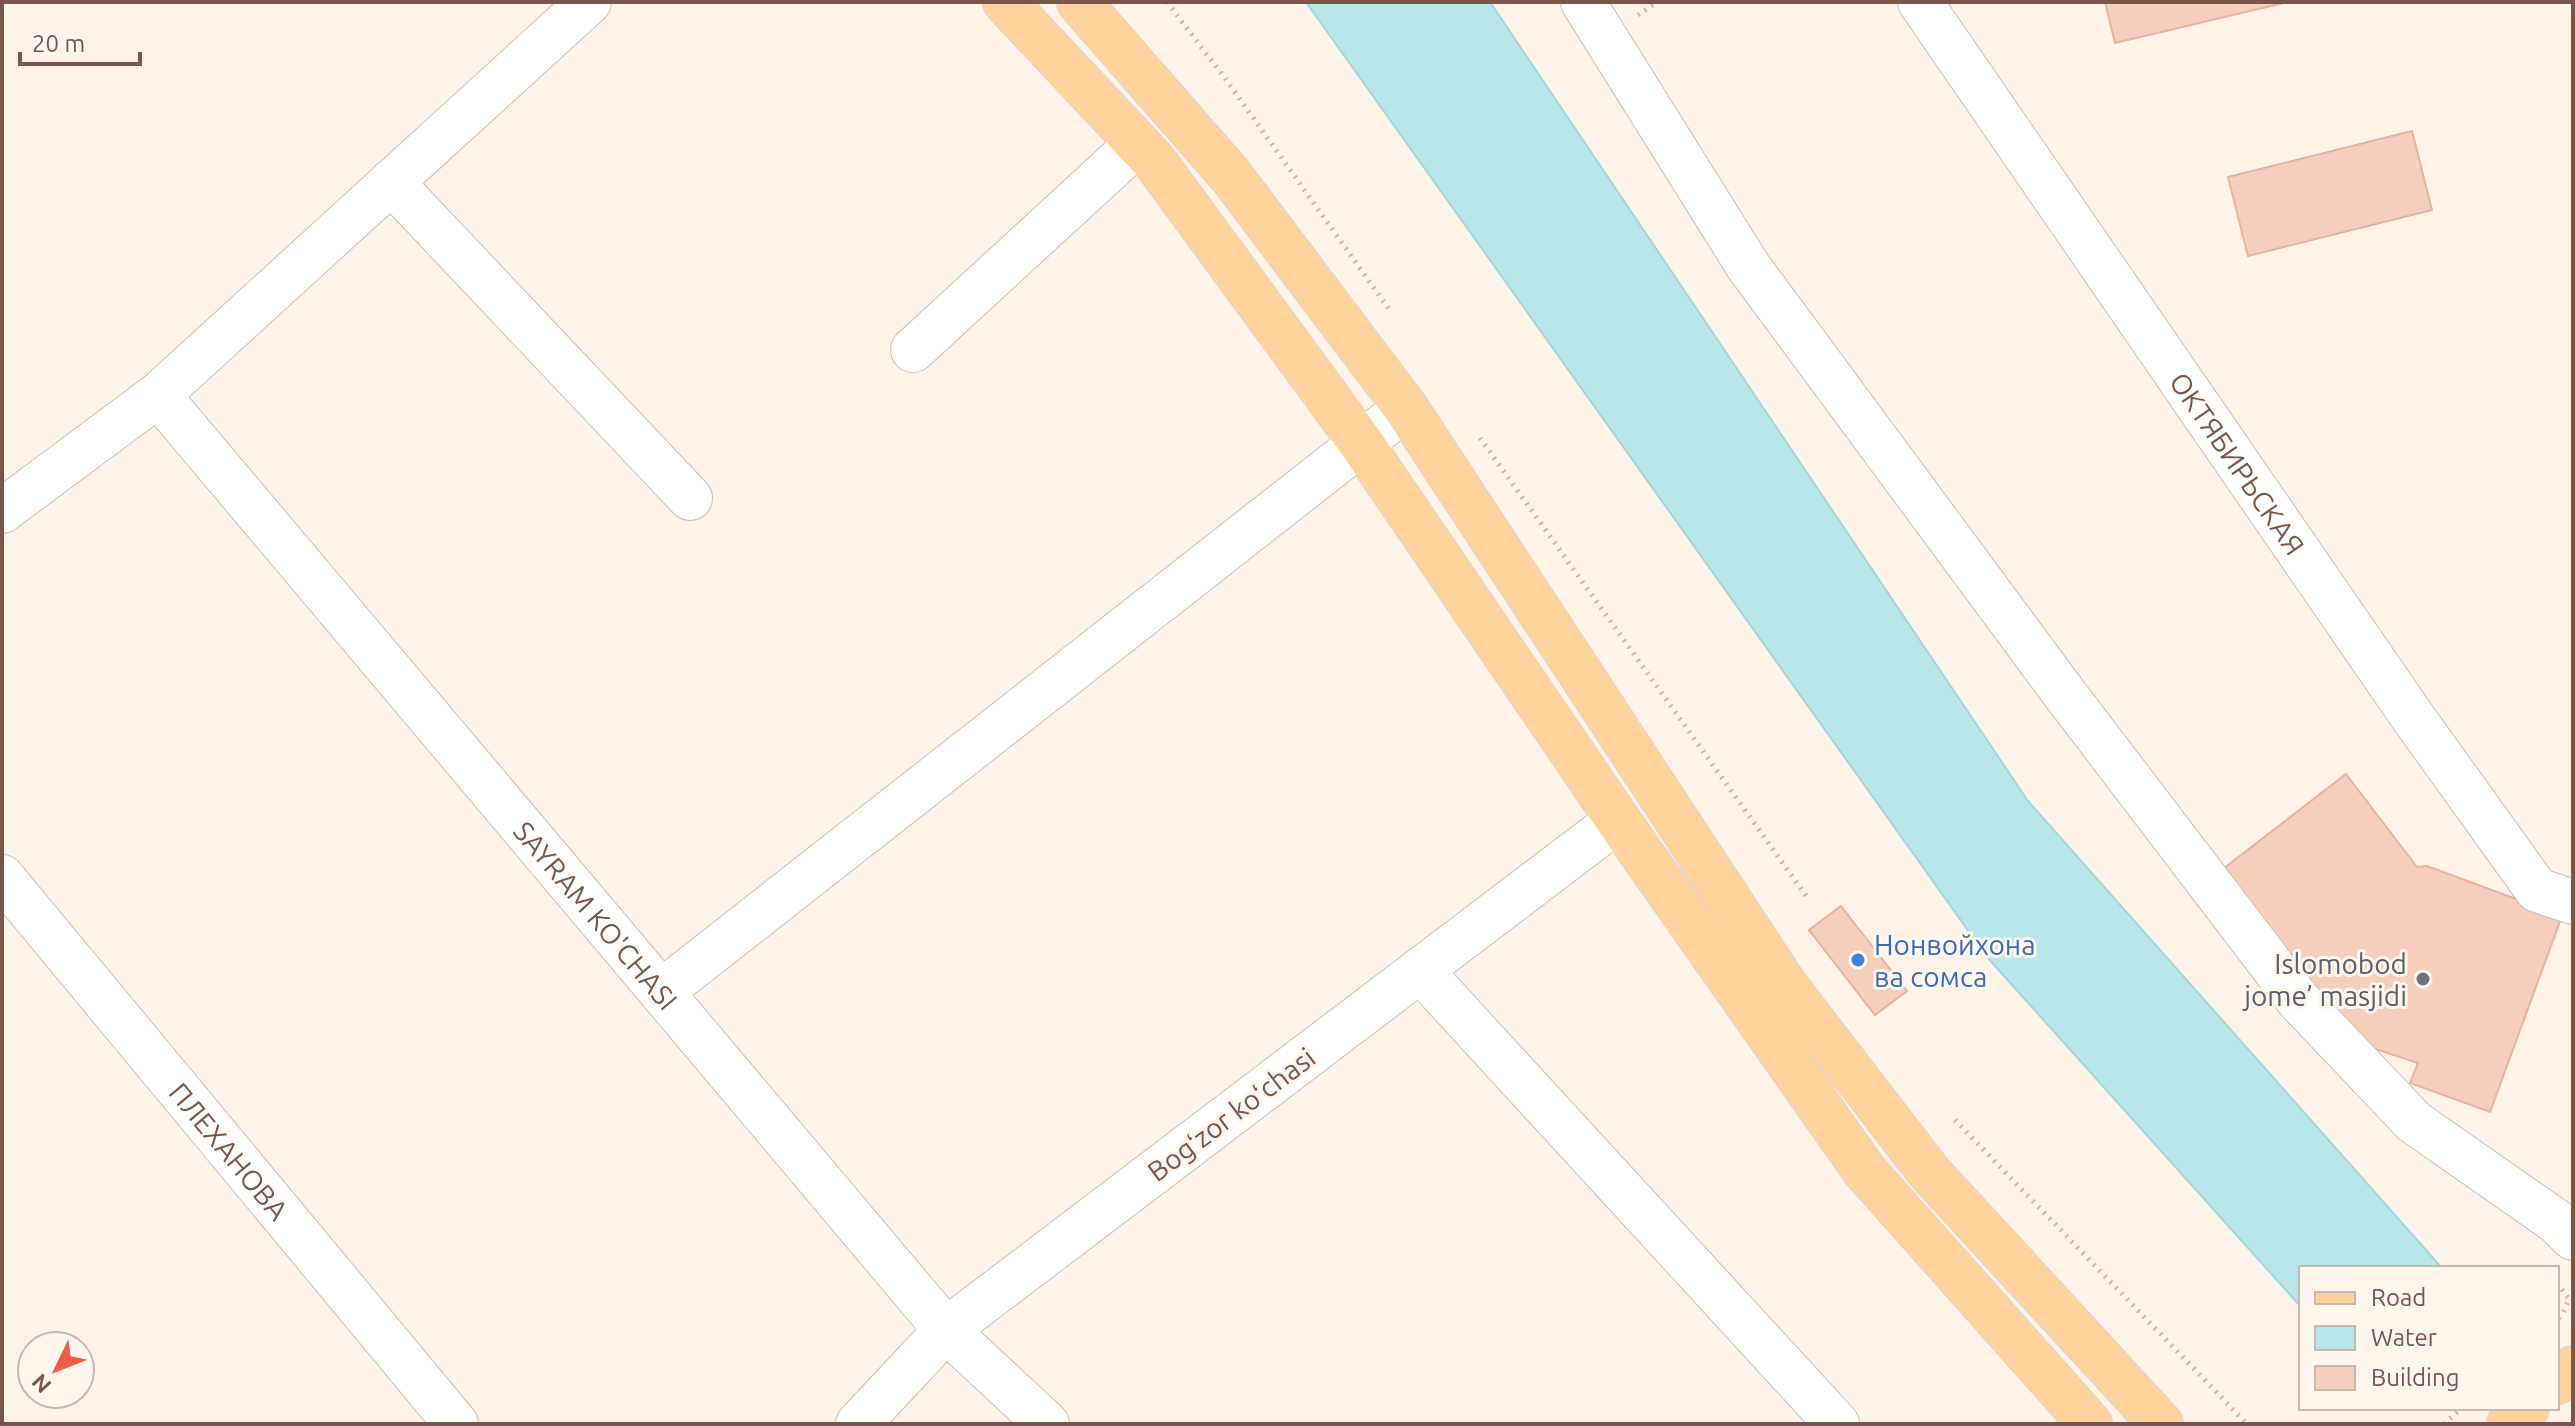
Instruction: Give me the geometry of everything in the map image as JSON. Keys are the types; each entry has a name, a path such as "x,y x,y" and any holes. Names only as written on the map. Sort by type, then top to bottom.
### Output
{"main road":[{"path":"1005,2 1155,162 1361,443 1618,820 1864,1170 2090,1424"},
{"path":"1079,2 1231,176 1406,408 1785,985 1929,1172 2161,1424"},
{"path":"2509,1424 2525,1410"}],"street":[{"path":"2,511 158,395 589,2"},
{"path":"1583,2 1748,266 2064,693 2299,1001 2414,1122 2557,1222 2573,1238"},
{"name":"ОКТЯБИРЬСКАЯ","path":"1920,2 2412,716 2537,890 2573,902"},
{"path":"913,350 1137,144"},
{"path":"391,182 690,498"},
{"name":"SAYRAM KO'CHASI","path":"158,395 946,1330 1047,1424"},
{"path":"661,992 1406,408"},
{"name":"Bogʻzor koʻchasi","path":"858,1424 946,1330 1618,820"},
{"name":"ПЛЕХАНОВА","path":"2,877 456,1424"},
{"path":"1420,970 1837,1424"}],"path":[{"path":"1167,2 1393,315"},
{"path":"1476,432 1809,900"},
{"path":"1955,1120 2247,1424"},
{"path":"2559,1286 2569,1299 2559,1318"},
{"path":"2444,1424 2460,1410"}],"water":[{"path":"1306,2 1490,2 2028,801 2440,1266 2299,1266 2299,1305 1987,957"}],"pier":[{"path":"2559,1361 2573,1370 2573,1424 2425,1424 2441,1410 2559,1410"}],"building":[{"path":"2105,2 2288,2 2115,43"},
{"path":"2412,131 2432,210 2248,256 2228,177"},
{"name":"Islomobod jome’ masjidi","path":"2346,774 2417,867 2427,866 2562,916 2490,1112 2410,1083 2418,1063 2357,1043 2223,869"},
{"name":"Нонвойхона ва сомса","path":"1841,906 1907,991 1875,1015 1809,930"}],"place":[{"name":"Нонвойхона ва сомса","path":"1858,960"},
{"name":"Islomobod jome’ masjidi","path":"2423,979"}]}
